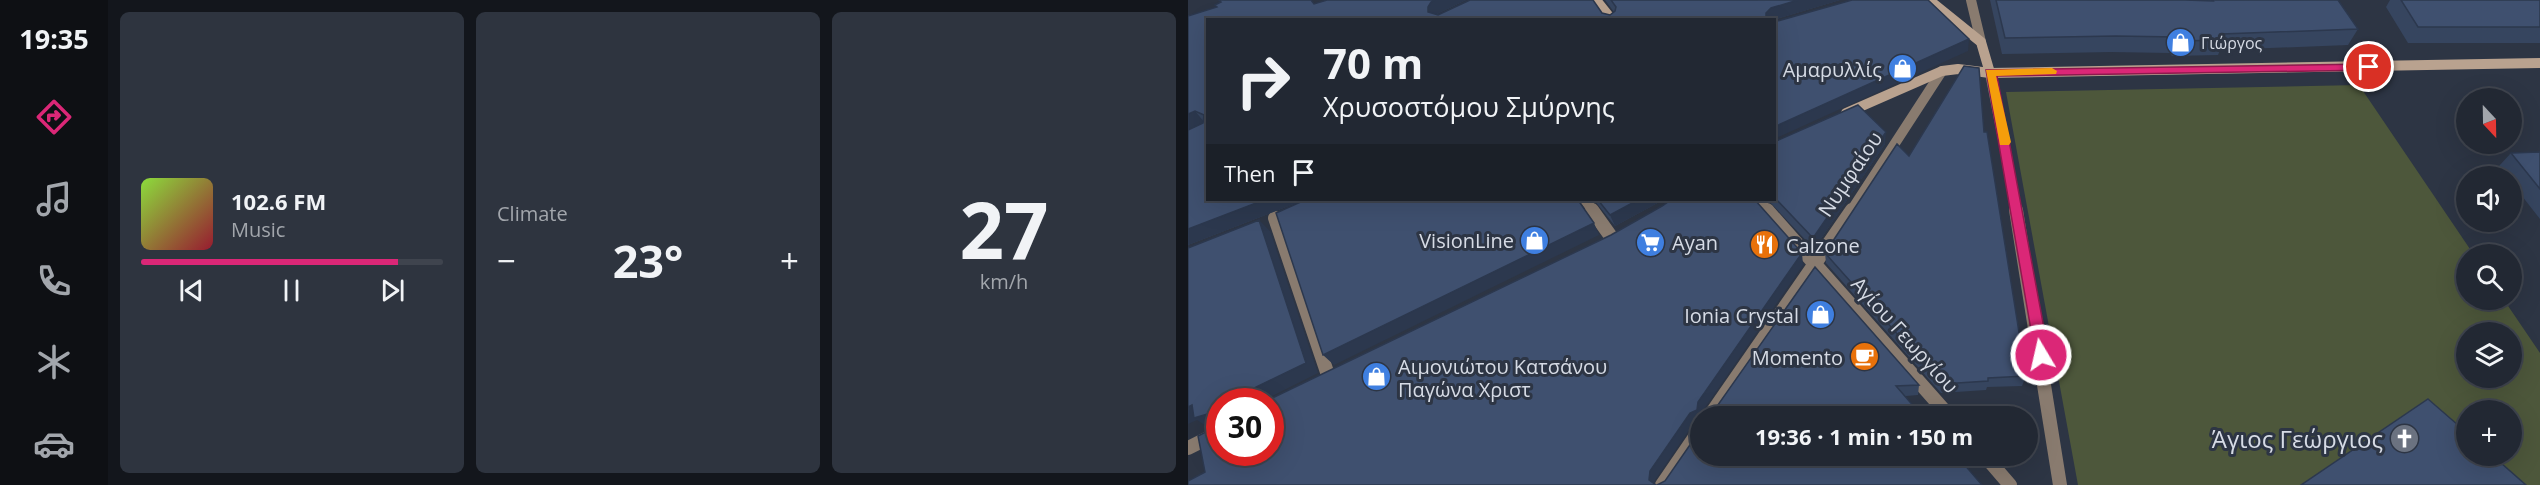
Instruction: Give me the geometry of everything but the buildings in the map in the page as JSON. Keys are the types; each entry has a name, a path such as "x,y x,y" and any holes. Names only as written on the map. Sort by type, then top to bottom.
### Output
{"street":[{"path":"1596,0 1610,18"},
{"path":"1929,0 1981,42"},
{"path":"1971,0 1990,73 2023,243 2060,466 2060,485"},
{"path":"1839,117 1942,71 1958,69 1990,73 2540,63"},
{"name":"Νυμφαίου","path":"1717,406 1878,172 1942,71"},
{"path":"1586,201 1611,238"},
{"name":"Αγίου Γεωργίου","path":"1759,201 1940,406"},
{"path":"1274,218 1330,378"},
{"path":"1188,448 1206,439"},
{"path":"1662,485 1690,444"},
{"path":"1994,466 2010,485"}],"green space":[{"path":"2359,85 2456,228 2456,232 2458,232 2467,244 2456,244 2456,310 2511,310 2519,322 2456,322 2456,388 2522,388 2522,326 2540,353 2540,485 2078,485 2006,92"}],"slow traffic":[{"path":"2004,142 1990,73 2052,71"}],"place":[{"name":"Γιώργος","path":"2180,43"},
{"name":"Αμαρυλλίς","path":"1903,69"},
{"name":"VisionLine","path":"1535,240"},
{"name":"Ayan","path":"1651,242"},
{"name":"Calzone","path":"1765,245"},
{"name":"Ionia Crystal","path":"1820,315"},
{"name":"Momento","path":"1864,357"},
{"name":"Αιμονιώτου Κατσάνου Παγώνα Χριστ","path":"1377,377"},
{"name":"Άγιος Γεώργιος","path":"2404,438"}],"route":[{"path":"2041,355 2023,243 1990,73 2369,67"}]}
